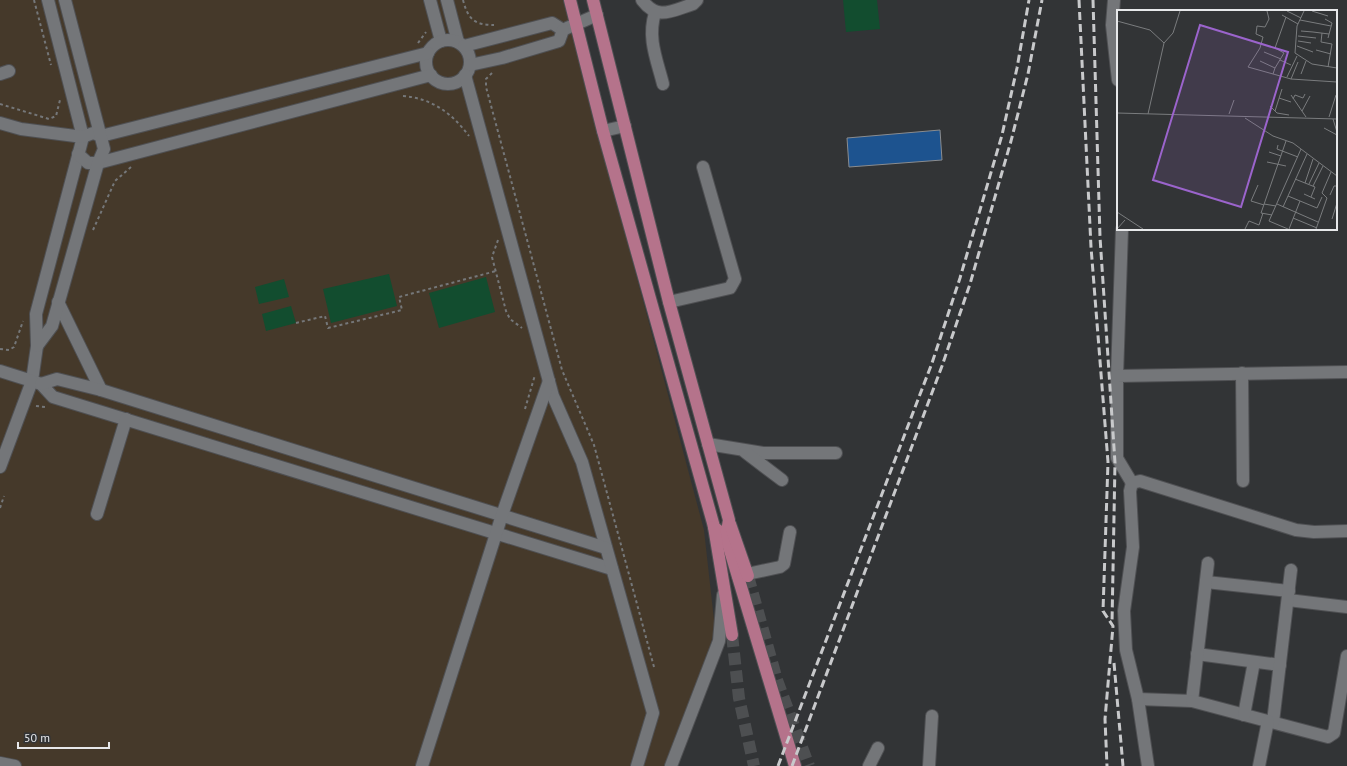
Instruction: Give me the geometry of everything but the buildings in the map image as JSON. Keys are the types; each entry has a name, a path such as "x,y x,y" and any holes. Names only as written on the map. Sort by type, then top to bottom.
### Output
{"main road":[{"path":"570,0 603,131 714,527 732,635"},
{"path":"594,0 669,302 795,766"},
{"path":"726,537 730,523"},
{"path":"714,527 726,537 744,575"}],"street":[{"path":"0,467 36,382 36,314 83,137 48,0"},
{"path":"37,346 52,326 98,163 104,149 65,0"},
{"path":"430,0 441,41"},
{"path":"447,0 461,44"},
{"path":"642,0 649,9 655,13 661,13 686,6 697,0"},
{"path":"1114,0 1112,25 1117,71"},
{"path":"655,13 651,25 651,34 663,84"},
{"path":"563,30 597,15"},
{"path":"461,44 552,22 563,30"},
{"path":"563,30 560,41 502,58 468,70 455,83 447,84 440,82 431,75 427,66 428,53 432,47 441,41 451,40 461,44 469,52 468,70 549,381 558,409 582,462 653,713 637,766"},
{"path":"0,123 21,129 83,137 93,133 101,136 428,53"},
{"path":"78,154 88,163 98,163 431,75"},
{"path":"603,131 625,126"},
{"path":"669,302 730,288 734,284 735,279 703,167"},
{"path":"1122,230 1116,376 1117,458 1132,483 1130,491 1133,547 1124,611 1126,650 1138,699 1148,766"},
{"path":"58,302 102,390"},
{"path":"0,372 36,382 57,379 102,390 606,548"},
{"path":"1116,376 1347,372"},
{"path":"1242,373 1243,481"},
{"path":"422,766 502,515 549,381"},
{"path":"36,382 53,397 612,569"},
{"path":"97,514 126,419"},
{"path":"708,444 764,453 836,453"},
{"path":"743,450 782,480"},
{"path":"1132,483 1140,480 1296,530 1314,532 1347,531"},
{"path":"744,575 780,567 784,564 790,532"},
{"path":"1192,701 1208,563"},
{"path":"1260,766 1271,721 1280,666 1291,570"},
{"path":"1206,582 1347,606"},
{"path":"671,766 719,641 724,584"},
{"path":"1198,654 1280,666"},
{"path":"1138,699 1192,701 1328,737 1334,733 1347,656"},
{"path":"1244,714 1254,662"},
{"path":"929,766 932,716"},
{"path":"869,766 878,748"},
{"path":"0,763 15,766"}],"path":[{"path":"34,0 53,72"},
{"path":"463,0 466,11 473,20 481,25 495,25"},
{"path":"486,87 562,370 594,445 654,668"},
{"path":"0,104 49,118 56,116 59,109 60,101 58,94"},
{"path":"396,95 428,100 442,108 470,138"},
{"path":"93,230 115,181 132,166"},
{"path":"499,237 492,257 506,310 514,324 528,332"},
{"path":"296,323 325,316 328,328 402,310 399,297 496,271"},
{"path":"523,416 535,372"},
{"path":"32,409 39,405 46,407"},
{"path":"0,508 4,496"}],"shaded area":[{"path":"0,0 563,0 704,530 715,629 675,766 0,766"}],"green space":[{"path":"843,0 877,0 880,29 846,32"},
{"path":"389,274 397,306 331,323 323,289"},
{"path":"486,277 495,312 439,328 429,293"},
{"path":"284,279 289,297 259,304 255,287"},
{"path":"291,306 296,323 266,331 262,314"}],"tunnel":[{"path":"748,576 777,680 809,766"},
{"path":"732,635 739,698 754,766"}],"railway":[{"path":"778,766 932,363 960,278 1002,135 1017,68 1029,0"},
{"path":"792,766 942,366 970,284 1011,141 1028,74 1042,0"},
{"path":"1079,0 1091,247 1108,462 1103,611 1113,626 1105,719 1107,766"},
{"path":"1093,0 1100,237 1115,463 1112,623"},
{"path":"1114,663 1123,766"}]}
